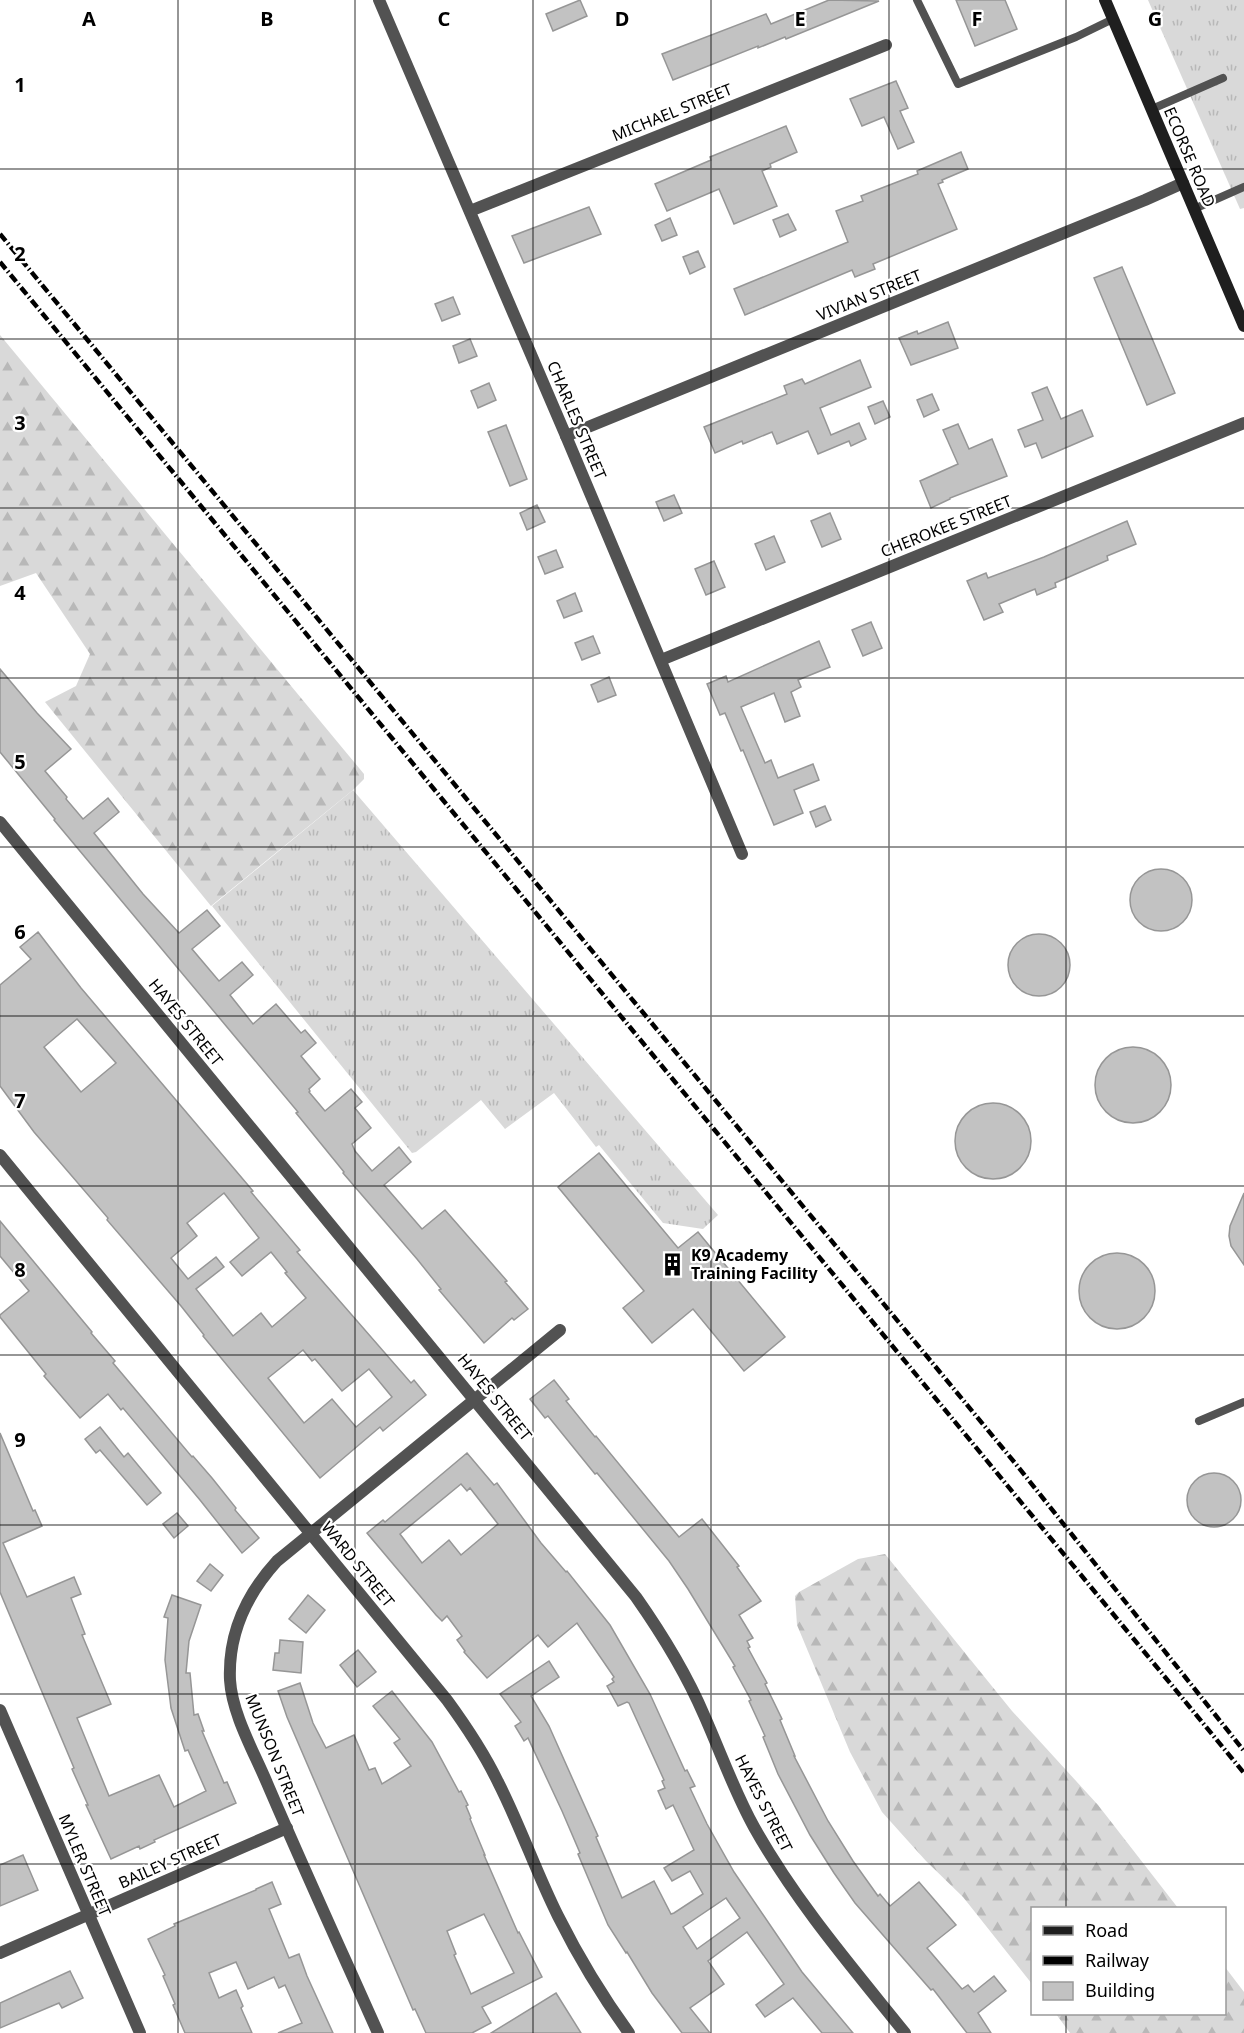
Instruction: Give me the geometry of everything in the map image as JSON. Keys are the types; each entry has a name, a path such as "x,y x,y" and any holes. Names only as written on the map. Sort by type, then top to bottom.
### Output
{"main road":[{"name":"ECORSE ROAD","path":"1105,0 1244,326"}],"street":[{"name":"CHARLES STREET","path":"379,0 742,854"},
{"name":"MICHAEL STREET","path":"470,211 885,45"},
{"name":"VIVIAN STREET","path":"566,436 1183,183"},
{"name":"CHEROKEE STREET","path":"661,660 1244,423"},
{"name":"HAYES STREET","path":"0,822 615,1570 656,1625 689,1684 738,1795 777,1867 825,1934 905,2033"},
{"name":"WARD STREET","path":"0,1155 312,1534 447,1700 475,1739 498,1781 558,1915 614,2012 629,2033"},
{"name":"MUNSON STREET","path":"378,2033 286,1828 237,1711 230,1682 230,1657 237,1623 254,1590 277,1561 561,1330"},
{"name":"MYLER STREET","path":"0,1710 140,2033"},
{"name":"BAILEY STREET","path":"0,1953 286,1828"}],"lane":[{"path":"917,0 958,84 1076,37 1113,19"},
{"path":"1152,110 1223,78"},
{"path":"1194,208 1244,187"},
{"path":"1199,1420 1244,1402"}],"green space":[{"path":"1148,0 1244,0 1244,208 1240,209"},
{"path":"0,335 364,774 364,779 353,790 211,906 45,702 76,686 90,654 36,573 0,586"},
{"path":"353,790 718,1215 703,1229 663,1223 599,1145 596,1147 554,1093 505,1129 481,1100 412,1153 212,906"},
{"path":"885,1554 1012,1711 1098,1805 1177,1907 1031,1907 1031,1983 963,1897 926,1861 882,1812 850,1752 797,1625 795,1596 858,1559"},
{"path":"1226,1968 1244,1992 1244,2033 1070,2033 1057,2015 1226,2015"}],"building":[{"path":"580,0 587,16 553,31 546,14"},
{"path":"829,0 879,1 786,39 785,37 758,48 758,46 673,80 662,54 766,14 771,24"},
{"path":"956,0 1005,0 1017,29 975,46"},
{"path":"896,81 908,108 900,111 914,142 898,149 884,117 862,126 850,99"},
{"path":"786,126 797,152 770,164 771,167 762,171 777,206 734,224 719,189 667,211 655,184 711,160 710,157"},
{"path":"961,152 968,169 938,184 957,229 873,264 875,269 855,277 852,270 745,315 734,289 848,242 836,211 863,201 861,196 918,174 917,171"},
{"path":"589,207 601,234 524,263 512,236"},
{"path":"788,214 796,230 780,237 773,220"},
{"path":"670,218 677,235 662,241 655,225"},
{"path":"698,251 705,267 690,274 683,257"},
{"path":"1122,267 1175,393 1147,405 1094,278"},
{"path":"453,297 460,314 442,321 435,304"},
{"path":"948,322 958,348 911,365 899,338 917,331 918,334"},
{"path":"470,339 477,356 459,363 453,346"},
{"path":"860,360 871,387 820,408 831,435 859,423 866,439 851,446 849,441 818,454 808,431 777,444 772,432 743,444 742,441 715,453 704,427 787,394 784,386 802,379 805,384"},
{"path":"489,383 496,400 478,408 471,391"},
{"path":"1047,387 1061,419 1082,410 1093,436 1042,458 1036,443 1025,447 1018,430 1043,420 1032,393"},
{"path":"932,394 939,410 924,417 917,400"},
{"path":"883,401 890,417 875,424 868,407"},
{"path":"958,424 969,449 992,439 1007,476 950,498 931,508 920,481 958,464 943,430"},
{"path":"506,425 527,479 510,486 488,432"},
{"path":"674,495 682,513 664,521 656,502"},
{"path":"537,505 545,522 527,530 520,513"},
{"path":"830,513 841,539 822,547 811,521"},
{"path":"1127,521 1136,544 1107,556 1108,560 1055,583 1056,587 1037,595 1035,589 999,604 1003,612 984,620 967,581 986,573 988,578 1044,557"},
{"path":"774,536 785,562 766,570 755,544"},
{"path":"556,550 563,567 545,574 538,557"},
{"path":"714,561 725,587 706,595 695,569"},
{"path":"575,593 582,611 564,618 557,601"},
{"path":"871,622 882,648 863,656 852,630"},
{"path":"593,636 600,653 582,660 575,643"},
{"path":"819,641 830,667 798,680 801,687 791,692 800,716 785,722 774,693 741,707 765,763 771,760 778,778 813,764 819,780 794,790 803,813 774,825 743,750 741,751 725,713 720,715 707,684 726,676 728,682"},
{"path":"0,669 71,749 45,771 67,797 66,799 83,819 108,798 119,812 94,833 143,894 179,933 207,910 220,926 192,949 219,981 242,962 253,975 230,995 253,1024 276,1004 301,1033 305,1030 316,1043 301,1056 320,1079 309,1089 309,1092 325,1111 351,1089 362,1102 355,1108 371,1128 352,1144 355,1151 372,1171 399,1147 411,1162 384,1185 422,1229 445,1210 507,1281 505,1282 528,1309 514,1320 512,1318 484,1343 439,1290 441,1289 417,1259 343,1173 296,1113 298,1112 0,752"},
{"path":"609,677 616,695 598,702 591,685"},
{"path":"825,806 831,820 816,827 810,812"},
{"path":"1161,869 1183,878 1192,900 1183,922 1161,931 1139,922 1130,900 1139,878"},
{"path":"38,932 81,988 253,1191 251,1192 300,1250 297,1252 411,1383 414,1380 426,1395 383,1431 380,1427 320,1478 181,1306 34,1132 0,1086 0,985 31,959 20,947","holes":["77,1019 116,1063 81,1092 44,1047","224,1193 259,1238 230,1262 242,1276 271,1252 306,1298 272,1327 261,1313 233,1336 196,1289 224,1267 216,1257 188,1279 171,1258 197,1236 187,1223","303,1350 312,1361 315,1359 342,1391 369,1369 392,1397 356,1427 332,1399 304,1423 268,1378"]},
{"path":"1039,934 1061,943 1070,965 1061,987 1039,996 1017,987 1008,965 1017,943"},
{"path":"1126,1047 1140,1047 1154,1053 1165,1064 1171,1078 1168,1100 1160,1112 1140,1123 1126,1123 1112,1117 1101,1106 1095,1092 1095,1078 1101,1064 1112,1053"},
{"path":"986,1103 1000,1103 1014,1109 1025,1120 1031,1134 1028,1156 1020,1168 1000,1179 986,1179 972,1173 961,1162 955,1148 955,1134 961,1120 972,1109"},
{"name":"K9 Academy Training Facility","path":"599,1153 678,1248 698,1232 785,1337 744,1371 693,1309 652,1343 623,1308 644,1291 558,1187"},
{"path":"1244,1193 1244,1265 1231,1246 1229,1236 1230,1226"},
{"path":"0,1221 92,1332 115,1361 113,1363 212,1478 259,1538 242,1553 123,1408 121,1410 108,1394 80,1418 44,1376 46,1374 0,1317 29,1291 0,1256"},
{"path":"1110,1253 1124,1253 1138,1259 1149,1270 1155,1284 1152,1306 1144,1318 1124,1329 1110,1329 1096,1323 1085,1312 1079,1298 1079,1284 1085,1270 1096,1259"},
{"path":"554,1380 569,1399 566,1401 679,1537 702,1519 739,1566 737,1567 761,1601 739,1615 753,1638 747,1641 750,1647 748,1648 767,1683 765,1684 782,1719 780,1720 794,1756 828,1821 878,1896 880,1894 890,1906 919,1882 956,1925 927,1948 962,1989 968,1985 974,1992 994,1976 1006,1991 978,2013 991,2033 967,2033 933,1989 931,1990 855,1903 834,1873 810,1835 778,1774 763,1737 765,1736 749,1701 751,1700 733,1667 735,1666 688,1589 669,1561 597,1473 595,1474 548,1416 545,1418 530,1399"},
{"path":"100,1427 124,1457 128,1453 161,1493 147,1505 100,1450 96,1453 85,1439"},
{"path":"0,1433 33,1511 35,1510 42,1526 3,1543 27,1597 74,1577 81,1594 71,1598 85,1634 82,1635 111,1704 77,1718 109,1796 159,1775 174,1807 206,1791 188,1750 185,1751 171,1708 165,1660 168,1618 164,1617 172,1595 201,1605 189,1641 186,1673 190,1673 194,1715 198,1714 204,1731 202,1731 224,1783 227,1782 236,1803 154,1840 155,1842 140,1849 139,1846 111,1859 86,1805 88,1805 72,1769 74,1768 0,1592"},
{"path":"467,1453 494,1485 497,1483 541,1543 567,1571 610,1625 650,1694 685,1771 687,1770 695,1786 690,1788 734,1872 802,1972 853,2033 822,2033 793,1998 765,2017 756,2005 784,1984 747,1932 708,1961 724,1984 690,2008 710,2033 682,2033 652,1993 608,1925 578,1854 580,1853 528,1738 524,1741 515,1726 521,1722 500,1694 549,1661 559,1677 531,1696 549,1726 598,1836 596,1837 622,1898 654,1881 671,1914 703,1894 690,1871 672,1881 664,1868 694,1850 673,1805 666,1809 658,1791 665,1788 662,1781 664,1780 629,1703 618,1706 607,1686 614,1682 612,1679 614,1677 577,1623 548,1647 538,1635 487,1678 464,1652 457,1640 462,1636 447,1616 442,1621 436,1615 367,1533 383,1520 385,1522","holes":["461,1484 467,1491 470,1488 498,1524 461,1555 449,1540 422,1563 400,1534","726,1898 740,1918 697,1949 683,1927"]},
{"path":"1209,1473 1219,1473 1229,1477 1237,1485 1241,1500 1237,1515 1229,1523 1219,1527 1209,1527 1199,1523 1191,1515 1187,1505 1187,1495 1191,1485 1199,1477"},
{"path":"177,1513 188,1526 174,1538 163,1524"},
{"path":"210,1564 223,1575 211,1591 197,1581"},
{"path":"308,1595 325,1610 306,1633 289,1619"},
{"path":"280,1640 303,1642 301,1673 273,1670 275,1653 279,1653"},
{"path":"358,1650 376,1672 357,1687 340,1665"},
{"path":"300,1683 313,1723 326,1748 354,1735 369,1770 375,1768 382,1784 411,1766 394,1743 400,1739 373,1706 392,1691 432,1742 468,1805 466,1806 470,1819 484,1855 518,1933 542,1977 482,2007 491,2023 472,2033 426,2033 415,2009 413,2010 287,1717 278,1691","holes":["484,1914 514,1973 471,1994 454,1955 456,1954 447,1931"]},
{"path":"23,1855 38,1890 0,1906 0,1865"},
{"path":"272,1882 281,1904 269,1909 289,1958 299,1954 333,2033 278,2033 302,2023 285,1985 279,1988 274,1977 248,1989 236,1962 209,1973 219,1998 236,1990 252,2033 185,2033 163,1976 165,1975 148,1939 175,1926 174,1924"},
{"path":"70,1971 83,1998 62,2008 59,2003 0,2028 0,2003"},
{"path":"556,1993 581,2033 491,2033"}],"railway":[{"path":"0,234 1015,1463 1244,1751"},
{"path":"0,262 1244,1773"}],"place":[{"name":"K9 Academy Training Facility","path":"673,1264"}]}
